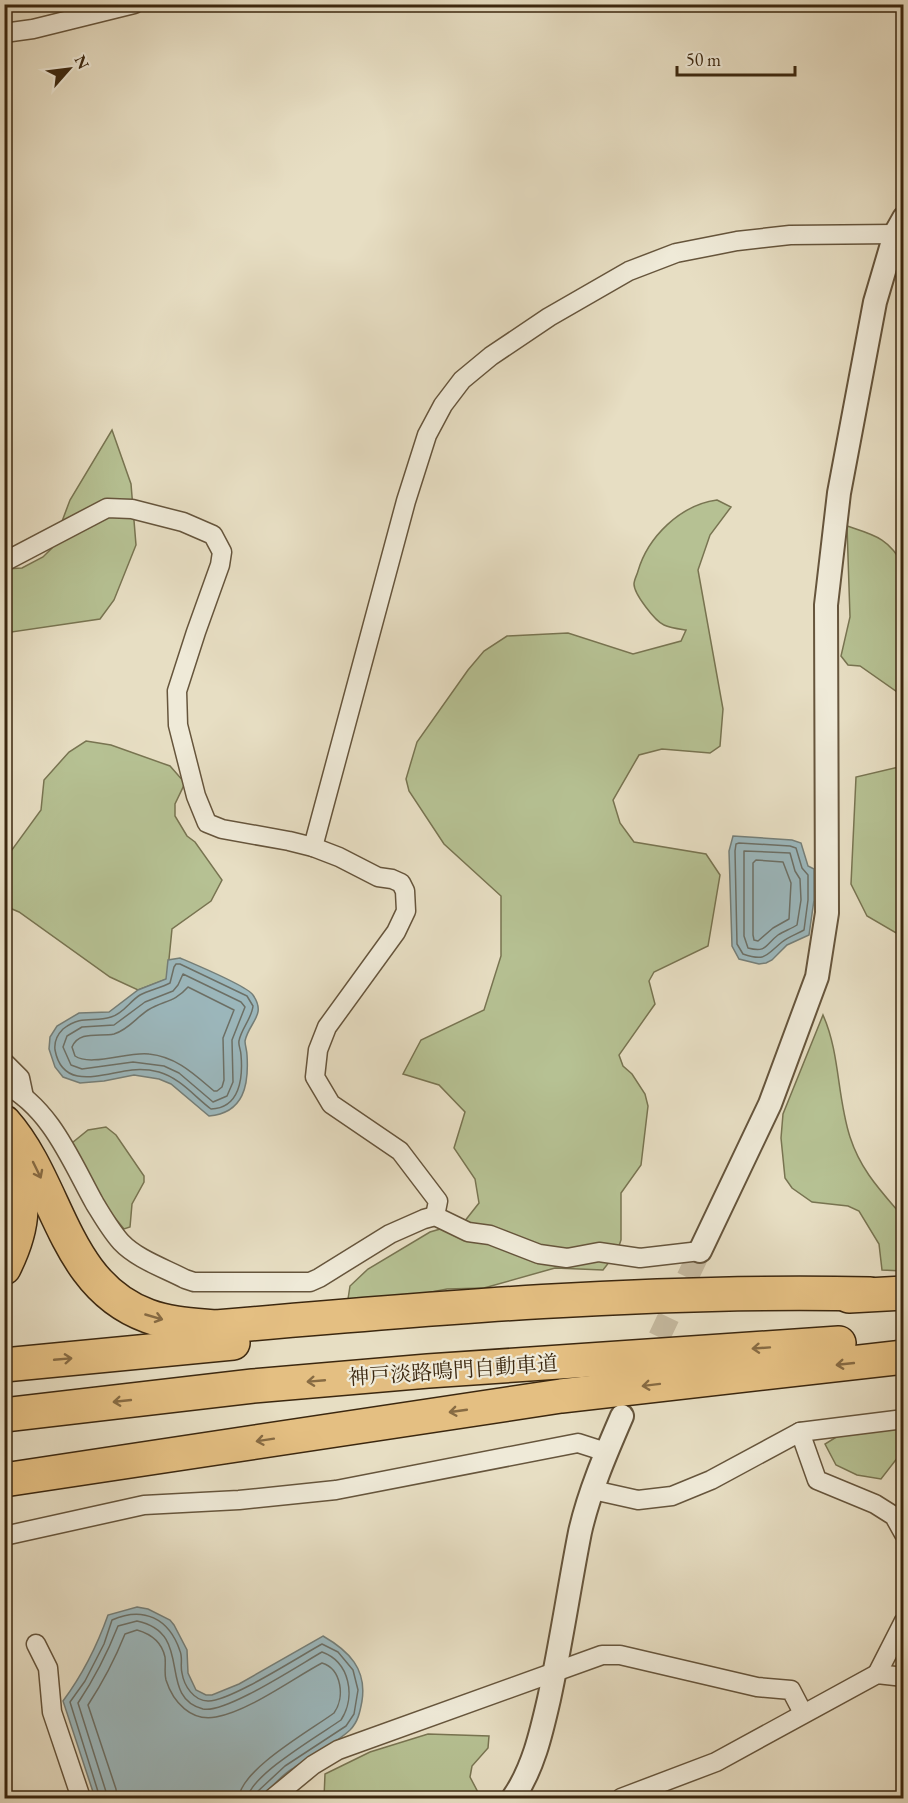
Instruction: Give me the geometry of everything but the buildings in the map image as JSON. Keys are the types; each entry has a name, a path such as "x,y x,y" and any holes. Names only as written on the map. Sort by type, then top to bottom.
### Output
{"highway":[{"path":"4,1122 28,1153 77,1255 96,1283 126,1305 148,1316 178,1323 216,1327 518,1302 784,1292 870,1294"},
{"path":"4,1155 11,1164 21,1191 22,1218 17,1238 4,1268"},
{"path":"4,1365 613,1310 903,1293"},
{"name":"神戸淡路鳴門自動車道","path":"4,1414 253,1386 416,1372 903,1338"},
{"path":"4,1480 561,1396 903,1357"}],"street":[{"path":"4,33 33,29 134,4"},
{"path":"4,1084 24,1097 50,1124 105,1220 121,1242 132,1251 194,1282 310,1282 390,1234 435,1216 468,1232 490,1235 539,1254 567,1258 599,1252 640,1258 699,1251 770,1104 817,977 827,913 826,605 839,493 875,302 899,226 737,241 676,253 628,271 549,317 491,356 462,380 443,405 427,435 406,501 313,848"},
{"path":"4,562 107,508 132,509 183,522 213,536 222,552 220,565 177,691 178,725 196,796 207,823 222,829 313,848 339,857 378,877 401,883 405,891 406,911 396,932 327,1027 318,1050 315,1077 331,1104 400,1151 438,1201 435,1216"},
{"path":"4,1062 20,1078 24,1097"},
{"path":"513,1798 526,1775 537,1745 555,1670 581,1530 606,1452 622,1416"},
{"path":"593,1490 638,1500 672,1496 711,1480 800,1432 903,1419"},
{"path":"800,1432 817,1480 875,1504 894,1516 903,1534"},
{"path":"4,1536 144,1505 239,1500 336,1490 578,1443 606,1452"},
{"path":"877,1674 903,1621"},
{"path":"36,1644 48,1668 52,1712 81,1798"},
{"path":"273,1798 313,1765 338,1750 602,1655 620,1655 757,1687 791,1690 803,1713"},
{"path":"621,1798 716,1762 877,1674 903,1677"}],"green space":[{"path":"112,430 131,484 136,545 114,600 100,619 5,633 4,569 22,568 43,557 52,548 70,500"},
{"path":"717,500 731,507 710,535 698,570 723,709 720,746 710,753 662,749 639,755 613,800 620,823 634,842 706,854 720,875 708,946 654,972 649,981 655,1004 619,1055 623,1066 632,1074 645,1094 648,1106 641,1165 621,1193 621,1240 617,1252 603,1270 555,1268 484,1288 447,1289 385,1301 348,1299 350,1286 368,1269 430,1232 464,1222 479,1203 475,1179 454,1148 465,1112 439,1085 403,1074 421,1040 484,1010 501,956 501,896 444,844 409,791 406,779 417,742 484,651 507,636 568,633 633,654 681,641 686,630 660,623 637,594 634,581 649,546 667,525 690,508"},
{"path":"847,526 873,535 886,543 903,565 903,696 860,666 848,665 841,656 850,617"},
{"path":"86,741 111,745 170,766 185,783 175,804 175,816 187,836 195,842 222,880 211,901 172,929 167,979 138,990 110,977 19,912 5,906 4,856 9,854 41,810 44,780 69,752"},
{"path":"904,766 903,937 867,916 851,884 856,777"},
{"path":"823,1015 833,1044 850,1137 872,1180 903,1217 903,1271 882,1270 879,1244 859,1211 848,1206 812,1202 792,1188 785,1178 781,1138 783,1114"},
{"path":"106,1127 116,1135 144,1176 144,1182 132,1204 130,1227 124,1229 96,1195 72,1143 88,1130"},
{"path":"903,1422 903,1458 898,1457 881,1479 857,1475 836,1465 825,1444 846,1431"},
{"path":"428,1734 489,1736 488,1748 472,1766 470,1777 481,1798 324,1798 325,1774 370,1752"}],"water":[{"path":"733,836 792,840 801,843 808,866 814,869 814,900 809,935 787,945 766,963 759,964 739,959 732,946 729,851"},
{"path":"180,958 241,986 253,995 257,1002 258,1013 245,1041 247,1077 242,1096 237,1103 221,1114 209,1116 171,1084 159,1079 134,1075 80,1083 63,1077 55,1067 49,1049 50,1037 57,1026 79,1013 109,1012 138,990 166,979 168,960"},
{"path":"137,1607 148,1609 170,1620 174,1625 187,1650 188,1673 196,1690 206,1695 212,1695 239,1684 323,1636 341,1648 359,1670 363,1690 357,1720 344,1735 287,1772 257,1798 95,1798 63,1701 89,1660 108,1615"}],"tunnel":[{"path":"645,1367 700,1251"}]}
